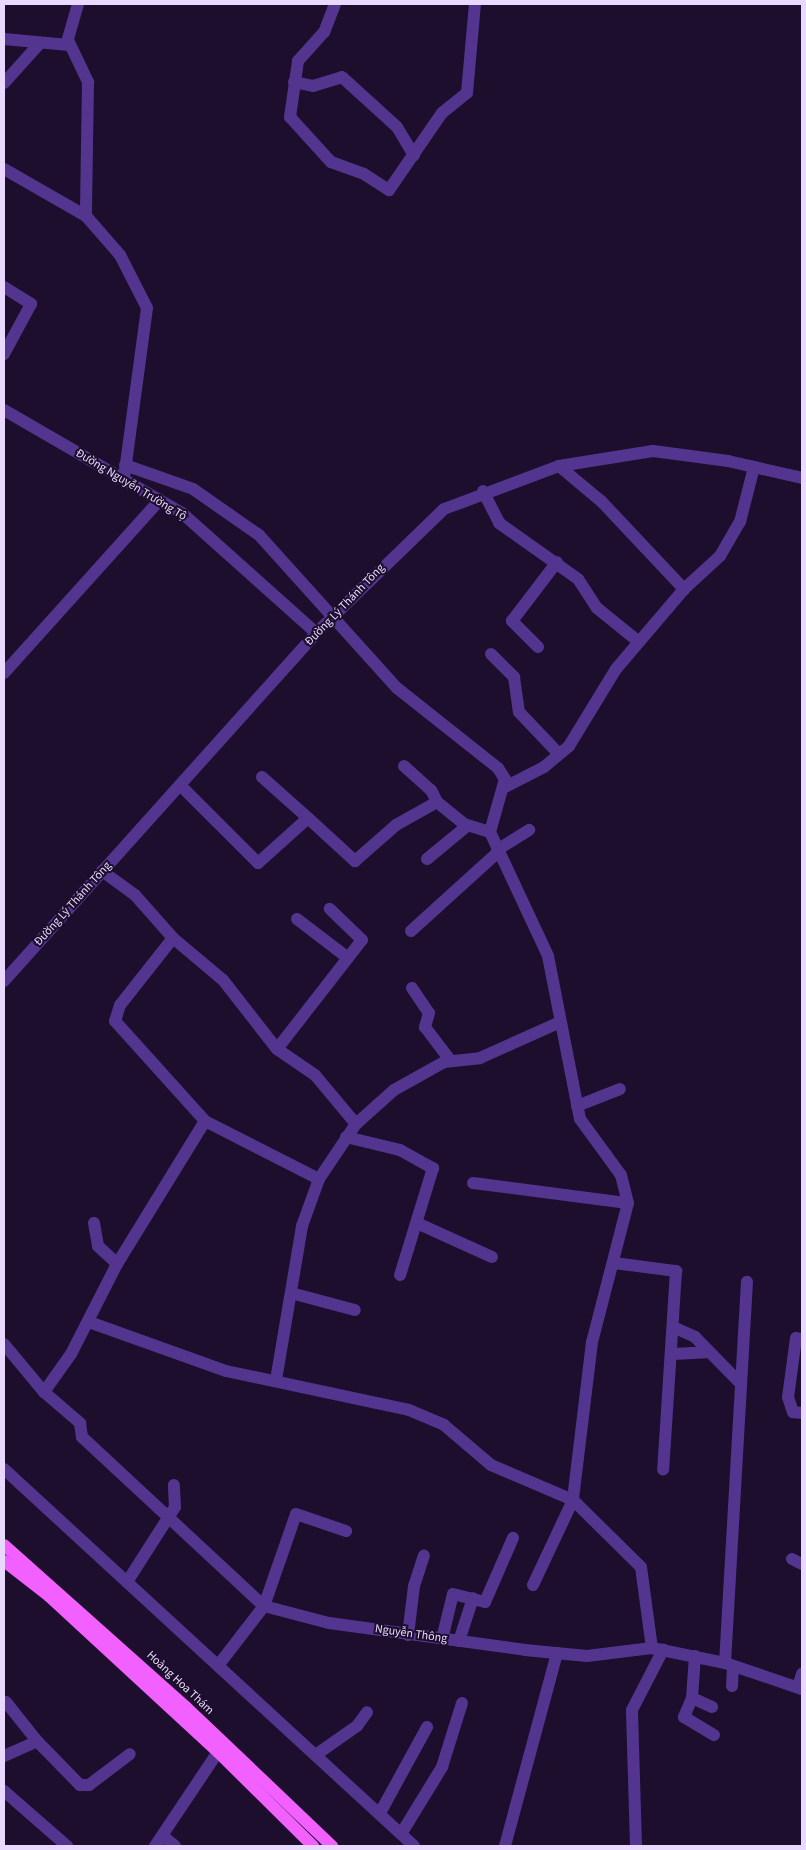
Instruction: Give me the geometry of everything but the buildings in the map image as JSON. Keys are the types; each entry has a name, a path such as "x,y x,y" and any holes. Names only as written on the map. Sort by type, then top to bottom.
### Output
{"main road":[{"name":"Hoàng Hoa Thám","path":"4,1545 221,1748 313,1846"},
{"name":"Hoàng Hoa Thám","path":"4,1560 49,1596 332,1846"}],"street":[{"path":"78,4 69,27 69,46 88,82 86,216"},
{"path":"335,4 324,32 301,54 294,82 292,123 335,164 364,174 389,190 442,113 469,87 475,4"},
{"path":"4,39 69,46"},
{"path":"4,83 40,43"},
{"path":"294,82 313,86 342,77 397,128 414,155"},
{"path":"4,169 86,216 120,255 147,308 124,472 193,489 228,509 259,535 397,688 498,768 505,787 490,832 548,956 576,1106 580,1118 621,1175 628,1203 592,1342 573,1500 533,1585"},
{"path":"4,287 31,304 4,354"},
{"name":"Đường Nguyễn Trường Tộ","path":"4,410 124,472 160,500 182,513 316,633"},
{"name":"Đường Lý Thánh Tông","path":"4,980 181,786 316,633 417,531 444,508 483,492 559,466 653,451 754,467 802,478"},
{"path":"559,466 602,502 684,588"},
{"path":"505,787 521,781 559,754 575,736 602,687 684,588 728,545 740,522 754,467"},
{"path":"483,492 499,523 557,562 578,579 597,608 639,642"},
{"path":"4,673 160,500"},
{"path":"538,647 512,621 557,562"},
{"path":"491,654 514,677 519,712 559,754"},
{"path":"404,766 431,790 437,802 467,826 490,832"},
{"path":"262,777 355,861 396,825 437,802"},
{"path":"181,786 258,863 308,818"},
{"path":"427,859 467,826"},
{"path":"411,931 498,851 529,830"},
{"path":"102,871 135,895 173,938 223,980 277,1049 315,1074 356,1124"},
{"path":"277,1049 348,958 362,936 330,909"},
{"path":"298,919 348,958"},
{"path":"173,938 120,1005 115,1020 205,1121 319,1179"},
{"path":"412,988 429,1014 425,1027 450,1060"},
{"path":"276,1380 302,1226 319,1179 346,1136 356,1124 394,1090 450,1060 480,1058 560,1022"},
{"path":"576,1106 620,1089"},
{"path":"44,1392 89,1322 117,1264 205,1121"},
{"path":"346,1136 430,1164 419,1224 400,1275"},
{"path":"473,1183 628,1203"},
{"path":"94,1223 98,1246 117,1264"},
{"path":"419,1224 492,1258"},
{"path":"614,1263 676,1271 673,1354 663,1470"},
{"path":"732,1686 729,1664 747,1282"},
{"path":"291,1293 355,1310"},
{"path":"89,1322 226,1371 276,1380 430,1418 491,1465 573,1500 641,1567 657,1649 632,1710 636,1846"},
{"path":"673,1328 690,1334 741,1384"},
{"path":"802,1339 796,1338 788,1397 793,1412 802,1413"},
{"name":"Nguyễn Thông","path":"4,1344 44,1392 80,1423 82,1436 264,1606 329,1623 408,1635 557,1653 587,1656 657,1649 729,1664 800,1688"},
{"path":"673,1354 707,1352"},
{"path":"4,1469 220,1664 414,1846"},
{"path":"127,1582 169,1519 176,1502 174,1485"},
{"path":"220,1664 264,1606 296,1514 346,1531"},
{"path":"442,1639 453,1594 485,1602 513,1538"},
{"path":"408,1635 414,1586 424,1556"},
{"path":"459,1640 473,1598"},
{"path":"504,1846 543,1720 557,1653"},
{"path":"695,1656 692,1698 683,1710 684,1717 714,1735"},
{"path":"800,1688 802,1674"},
{"path":"692,1698 712,1707"},
{"path":"6,1702 37,1741 80,1785 97,1783 130,1754"},
{"path":"401,1834 442,1768 462,1703"},
{"path":"317,1754 357,1726 367,1712"},
{"path":"380,1813 427,1727"},
{"path":"4,1756 37,1741"},
{"path":"155,1846 164,1837 221,1748"},
{"path":"4,1791 67,1846"},
{"path":"164,1837 175,1846"}]}
